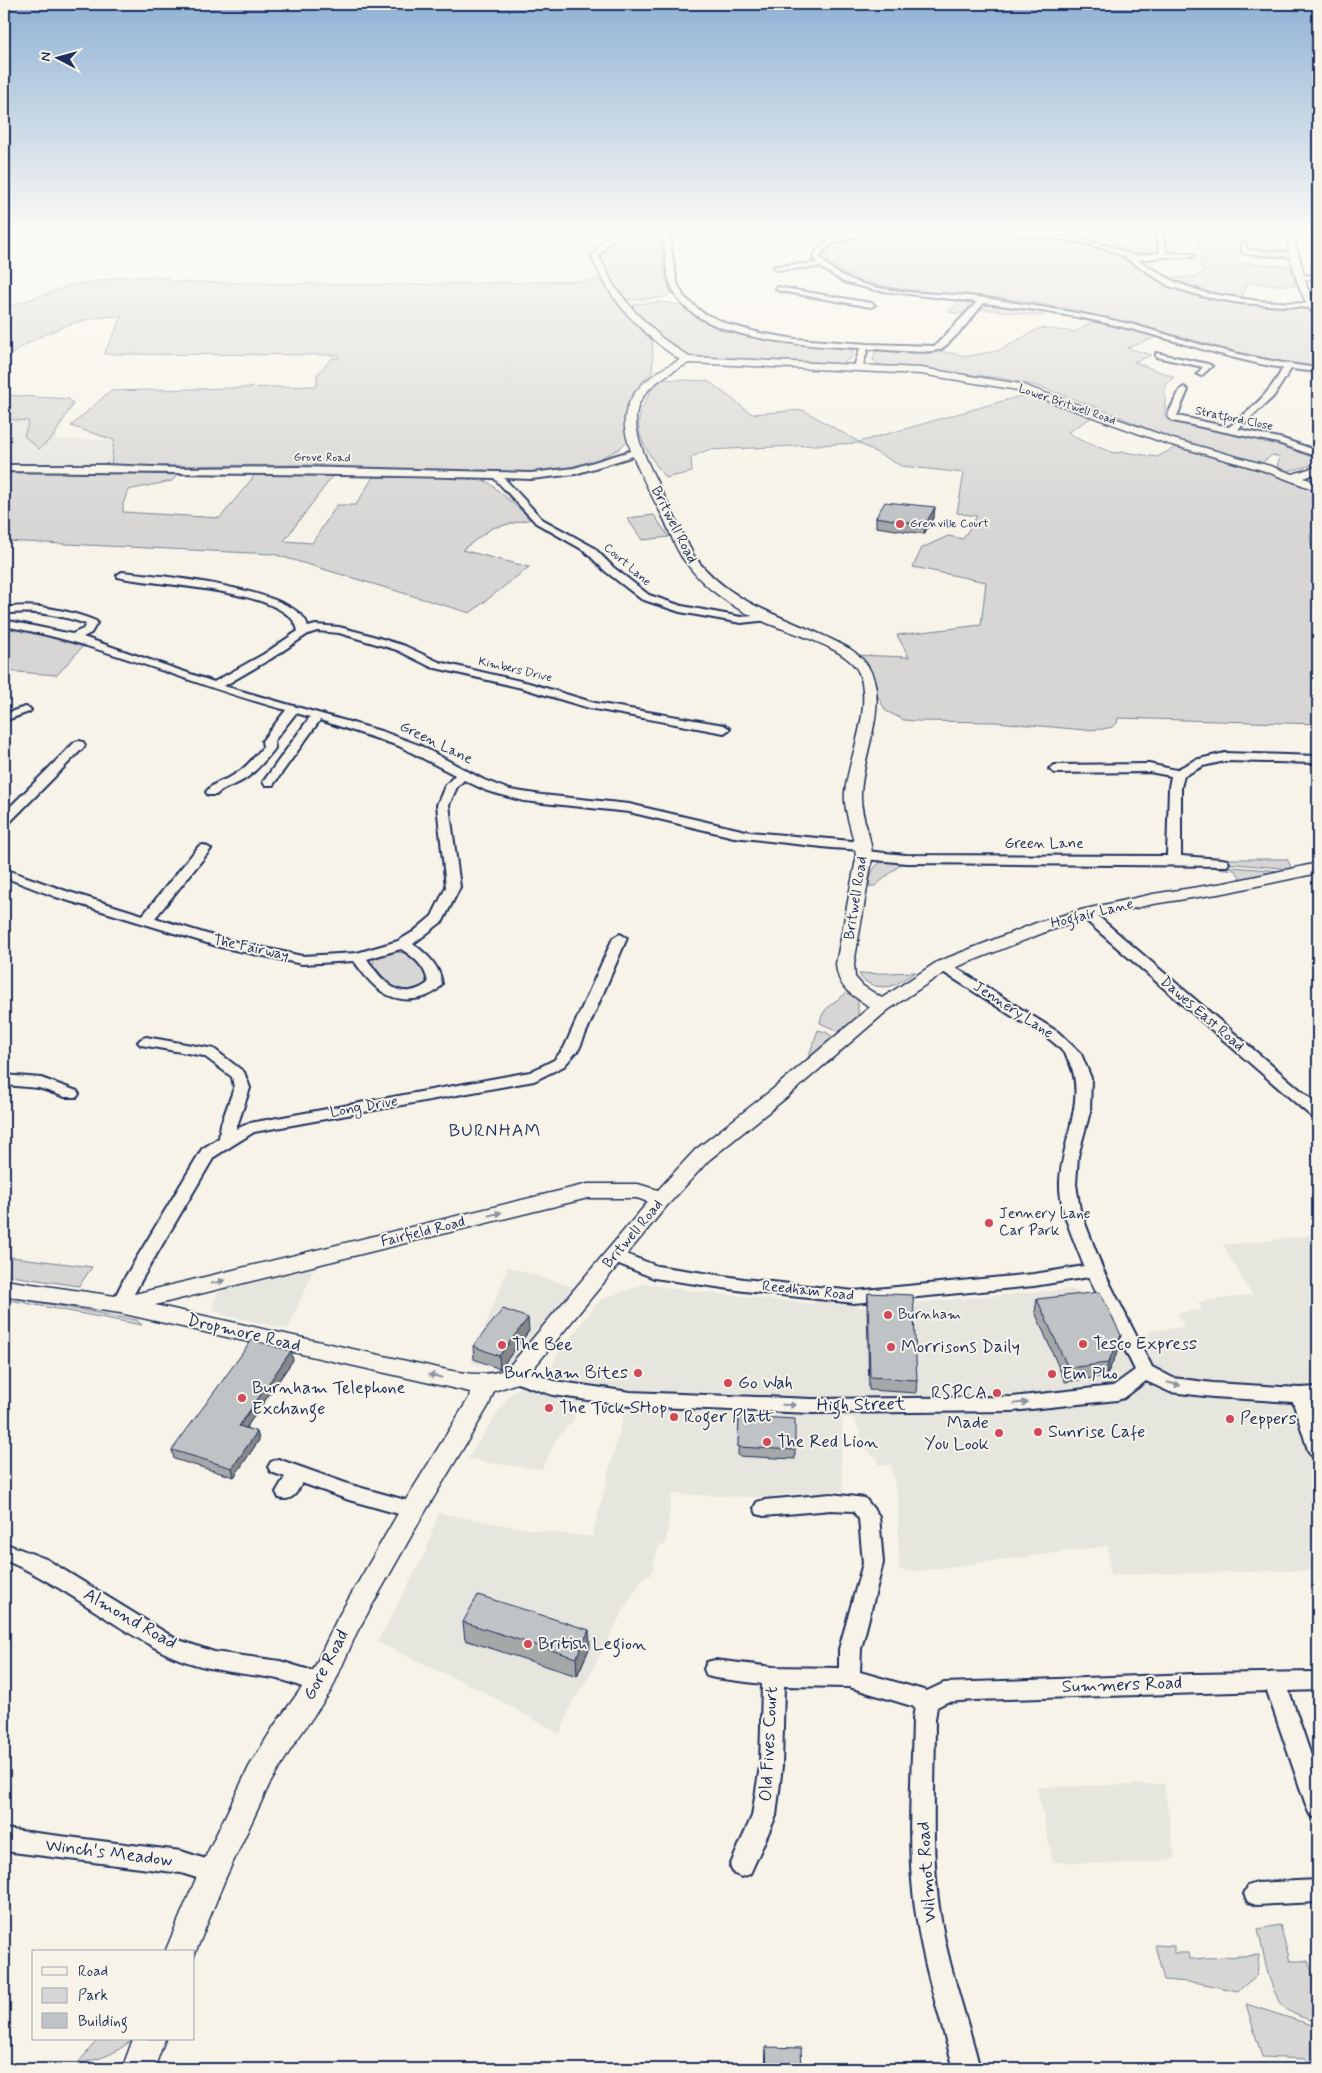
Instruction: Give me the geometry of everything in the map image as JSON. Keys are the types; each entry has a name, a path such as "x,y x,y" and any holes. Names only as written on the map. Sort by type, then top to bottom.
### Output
{"street":[{"path":"646,329 668,348 687,360"},
{"path":"733,329 763,337 925,349 937,348 957,329"},
{"path":"1137,329 1261,363 1318,370"},
{"path":"858,367 865,345"},
{"path":"1171,357 1193,345"},
{"path":"1159,355 1208,366 1201,374"},
{"name":"Lower Britwell Road","path":"687,360 858,367 921,372 1020,388 1169,441 1266,468 1318,487"},
{"name":"Britwell Road","path":"515,1375 662,1199 702,1156 780,1093 882,1006 857,990 846,978 845,964 864,850 856,820 852,794 868,712 870,691 866,676 858,662 842,650 765,618 725,596 699,573 688,556 637,452 630,430 630,417 640,393 662,372 687,360"},
{"path":"1230,431 1251,416 1279,387 1288,367"},
{"name":"Stratford Close","path":"1184,390 1172,414 1174,418 1280,441 1318,454"},
{"name":"Grove Road","path":"4,468 104,468 176,471 300,470 531,476 576,471 637,452"},
{"path":"1292,478 1318,469"},
{"name":"Court Lane","path":"497,476 539,521 589,549 609,569 645,597 680,609 741,620 765,618"},
{"path":"122,574 176,580 246,593 294,613 302,621 304,632"},
{"path":"4,611 25,609 49,612 92,624 87,631 74,637"},
{"name":"Green Lane","path":"4,623 35,627 74,637 215,686 294,708 403,743 432,756 462,775 493,789 520,796 629,808 741,834 864,850 916,859 1174,860 1222,863"},
{"name":"Kimbers Drive","path":"215,686 268,656 304,632 316,628 339,630 401,648 435,665 525,685 593,706 724,729"},
{"path":"212,792 218,785 237,779 248,772 269,748 268,741 294,708"},
{"path":"4,718 25,710"},
{"path":"269,782 317,715"},
{"path":"4,820 79,745"},
{"path":"1055,769 1149,768 1178,774 1200,763 1226,757 1316,757"},
{"path":"1174,860 1175,788 1178,774"},
{"name":"The Fairway","path":"4,873 220,943 302,960 358,957 403,944 418,935 438,918 453,886 443,805 451,786 462,775"},
{"path":"146,920 204,849"},
{"name":"Hogfair Lane","path":"882,1006 943,966 1042,927 1152,899 1314,871"},
{"name":"Dawes East Road","path":"1087,914 1318,1113"},
{"name":"Long Drive","path":"120,1305 133,1279 208,1153 250,1128 534,1076 559,1063 571,1049 620,938"},
{"path":"358,957 384,990 394,995 412,996 430,990 435,984 435,975 415,951 403,944"},
{"name":"Jennery Lane","path":"943,966 1053,1034 1073,1054 1083,1078 1082,1112 1070,1156 1068,1184 1072,1210 1094,1270 1145,1372"},
{"path":"146,1042 210,1052 239,1075 242,1088 229,1124 227,1140"},
{"path":"4,1080 40,1083 71,1094"},
{"name":"Fairfield Road","path":"120,1305 588,1191 638,1191 662,1199"},
{"name":"Reedham Road","path":"615,1256 654,1272 792,1291 854,1297 1034,1280 1094,1270"},
{"name":"Dropmore Road","path":"4,1288 120,1305 483,1385"},
{"path":"172,1316 175,1300 186,1290"},
{"path":"1145,1372 1170,1385 1213,1390 1309,1394 1318,1450"},
{"name":"High Street","path":"515,1375 553,1388 630,1399 812,1406 1012,1404 1117,1393 1145,1372"},
{"path":"483,1385 499,1382 515,1375"},
{"name":"Gore Road","path":"181,1950 212,1872 259,1776 284,1735 321,1683 346,1627 413,1510 481,1399 483,1385"},
{"path":"278,1467 349,1492 413,1510"},
{"path":"286,1492 299,1473"},
{"path":"764,1508 832,1502 858,1504 870,1516 873,1562 850,1649 849,1678"},
{"name":"Almond Road","path":"4,1551 39,1565 169,1645 214,1661 280,1670 321,1683"},
{"name":"Old Fives Court","path":"715,1669 773,1676 849,1678 928,1701"},
{"name":"Old Fives Court","path":"742,1866 764,1816 771,1766 773,1676"},
{"name":"Summers Road","path":"928,1701 944,1694 974,1691 1193,1683 1318,1681"},
{"path":"1275,1683 1318,1808"},
{"name":"Wilmot Road","path":"928,1701 924,1719 924,1879 933,1942 966,2069"},
{"name":"Winch's Meadow","path":"4,1840 181,1862 212,1872"},
{"path":"1256,1894 1318,1891"},
{"path":"138,2069 149,2040"}],"shaded area":[{"path":"4,401 61,403 56,439 114,440 111,466 4,463"},
{"path":"1318,1233 1318,1570 1110,1575 1108,1546 918,1571 899,1570 898,1500 891,1465 878,1465 878,1460 865,1448 854,1418 843,1417 841,1462 843,1491 775,1495 774,1498 672,1494 665,1546 659,1545 651,1575 644,1576 620,1616 586,1682 573,1700 560,1734 480,1690 377,1642 426,1552 438,1513 526,1529 592,1537 626,1406 576,1404 573,1421 557,1438 542,1469 488,1463 468,1458 510,1394 552,1367 558,1353 600,1300 646,1283 667,1288 813,1304 816,1301 863,1307 1072,1289 1107,1308 1127,1354 1151,1331 1184,1327 1178,1313 1202,1310 1198,1302 1252,1295 1223,1245 1302,1237"},
{"path":"508,1267 574,1287 507,1368 500,1370 471,1363"},
{"path":"314,1268 288,1329 224,1315 213,1309 217,1293 226,1289"},
{"path":"1164,1784 1175,1859 1132,1864 1053,1862 1037,1787"}],"green space":[{"path":"4,329 58,329 39,337 14,352 4,366"},
{"path":"116,329 641,329 652,339 653,357 652,372 638,387 629,403 624,421 627,441 619,449 591,463 549,471 503,473 321,469 323,465 111,466 114,440 71,426 110,391 317,386 317,375 332,358 338,358 339,355 104,354"},
{"path":"650,329 718,329 755,338 845,347 853,351 852,357 834,369 692,359"},
{"path":"1039,329 1076,332 1081,329 1124,329 1157,337 1127,348 1152,355 1134,362 1174,377 1165,385 1165,417 1281,443 1313,453 1316,463 1292,470 1276,470 1280,457 1272,455 1262,463 1174,440 1101,409 1041,387 1000,378 880,365 873,360 875,352 888,348 932,350 967,356 998,351"},
{"path":"1149,329 1318,329 1318,367 1262,358"},
{"path":"659,379 708,381 752,414 803,410 859,442 1038,391 1097,414 1068,432 1080,440 1114,453 1124,452 1157,457 1176,447 1318,489 1318,527 1310,535 1318,591 1318,724 1118,718 1117,723 1112,727 1085,730 996,722 904,720 886,711 854,655 909,657 897,635 981,625 986,582 913,567 922,548 948,536 963,539 977,516 957,513 964,473 901,466 859,443 708,450 691,457 692,472 665,478 647,451 639,430 642,408"},
{"path":"4,395 69,399 73,404 53,437 39,449 24,436 29,421 4,419"},
{"path":"4,471 178,473 172,481 128,490 123,504 123,512 220,518 255,475 334,474 284,541 312,543 337,505 356,505 373,477 465,478 488,482 531,519 492,528 462,550 529,567 470,613 273,554 4,541"},
{"path":"654,515 669,537 642,540 627,518"},
{"path":"4,626 35,630 83,646 57,675 4,671"},
{"path":"890,859 906,860 875,886 869,886 874,868"},
{"path":"1224,859 1287,859 1292,869 1225,863"},
{"path":"1221,866 1281,871 1237,880 1240,877 1235,870 1216,868"},
{"path":"393,951 408,954 428,976 425,985 409,990 393,989 372,968 374,959"},
{"path":"916,972 897,984 887,987 868,983 859,974"},
{"path":"847,992 858,1000 858,1017 840,1032 820,1023 821,1017 830,1005"},
{"path":"818,1030 826,1032 833,1037 812,1058 808,1058"},
{"path":"4,1256 92,1267 79,1286 4,1275"},
{"path":"4,1296 137,1320 142,1325 4,1299"},
{"path":"1280,1925 1290,1961 1308,1961 1318,1989 1318,2022 1289,2011 1282,2005 1272,1985 1258,1929"},
{"path":"1155,1945 1174,1946 1174,1953 1189,1953 1190,1959 1259,1955 1257,1975 1238,1991 1199,1983 1164,1980"},
{"path":"1246,2004 1318,2027 1318,2063 1306,2063 1305,2059 1262,2057"},
{"path":"97,2040 132,2040 107,2056 78,2063"}],"building":[{"path":"885,502 935,507 925,525 876,517"},
{"name":"Tesco Express","path":"1100,1292 1121,1335 1108,1363 1068,1368 1037,1299"},
{"name":"Morrisons Daily","path":"868,1293 913,1295 917,1380 870,1377"},
{"path":"503,1309 528,1318 499,1356 473,1346"},
{"name":"Burnham Telephone Exchange","path":"252,1340 291,1351 239,1426 257,1432 232,1468 172,1450"},
{"name":"The Red Lion","path":"739,1416 795,1419 795,1450 738,1447"},
{"path":"478,1595 589,1630 576,1658 463,1622"},
{"path":"766,2047 801,2048 802,2069 767,2069"}],"place":[{"name":"Grenville Court","path":"900,524"},
{"name":"Jennery Lane Car Park","path":"989,1223"},
{"name":"Burnham","path":"888,1315"},
{"name":"Tesco Express","path":"1083,1344"},
{"name":"The Bee","path":"502,1345"},
{"name":"Morrisons Daily","path":"891,1347"},
{"name":"Burnham Bites","path":"638,1373"},
{"name":"Em Pho","path":"1052,1374"},
{"name":"Go Wah","path":"728,1383"},
{"name":"RSPCA","path":"997,1393"},
{"name":"Burnham Telephone Exchange","path":"242,1398"},
{"name":"The Tuck SHop","path":"549,1408"},
{"name":"Roger Platt","path":"674,1417"},
{"name":"Peppers","path":"1230,1419"},
{"name":"Sunrise Cafe","path":"1038,1432"},
{"name":"Made You Look","path":"999,1433"},
{"name":"The Red Lion","path":"767,1442"},
{"name":"British Legion","path":"528,1644"}],"district":[{"name":"BURNHAM","path":"495,1131"}]}
